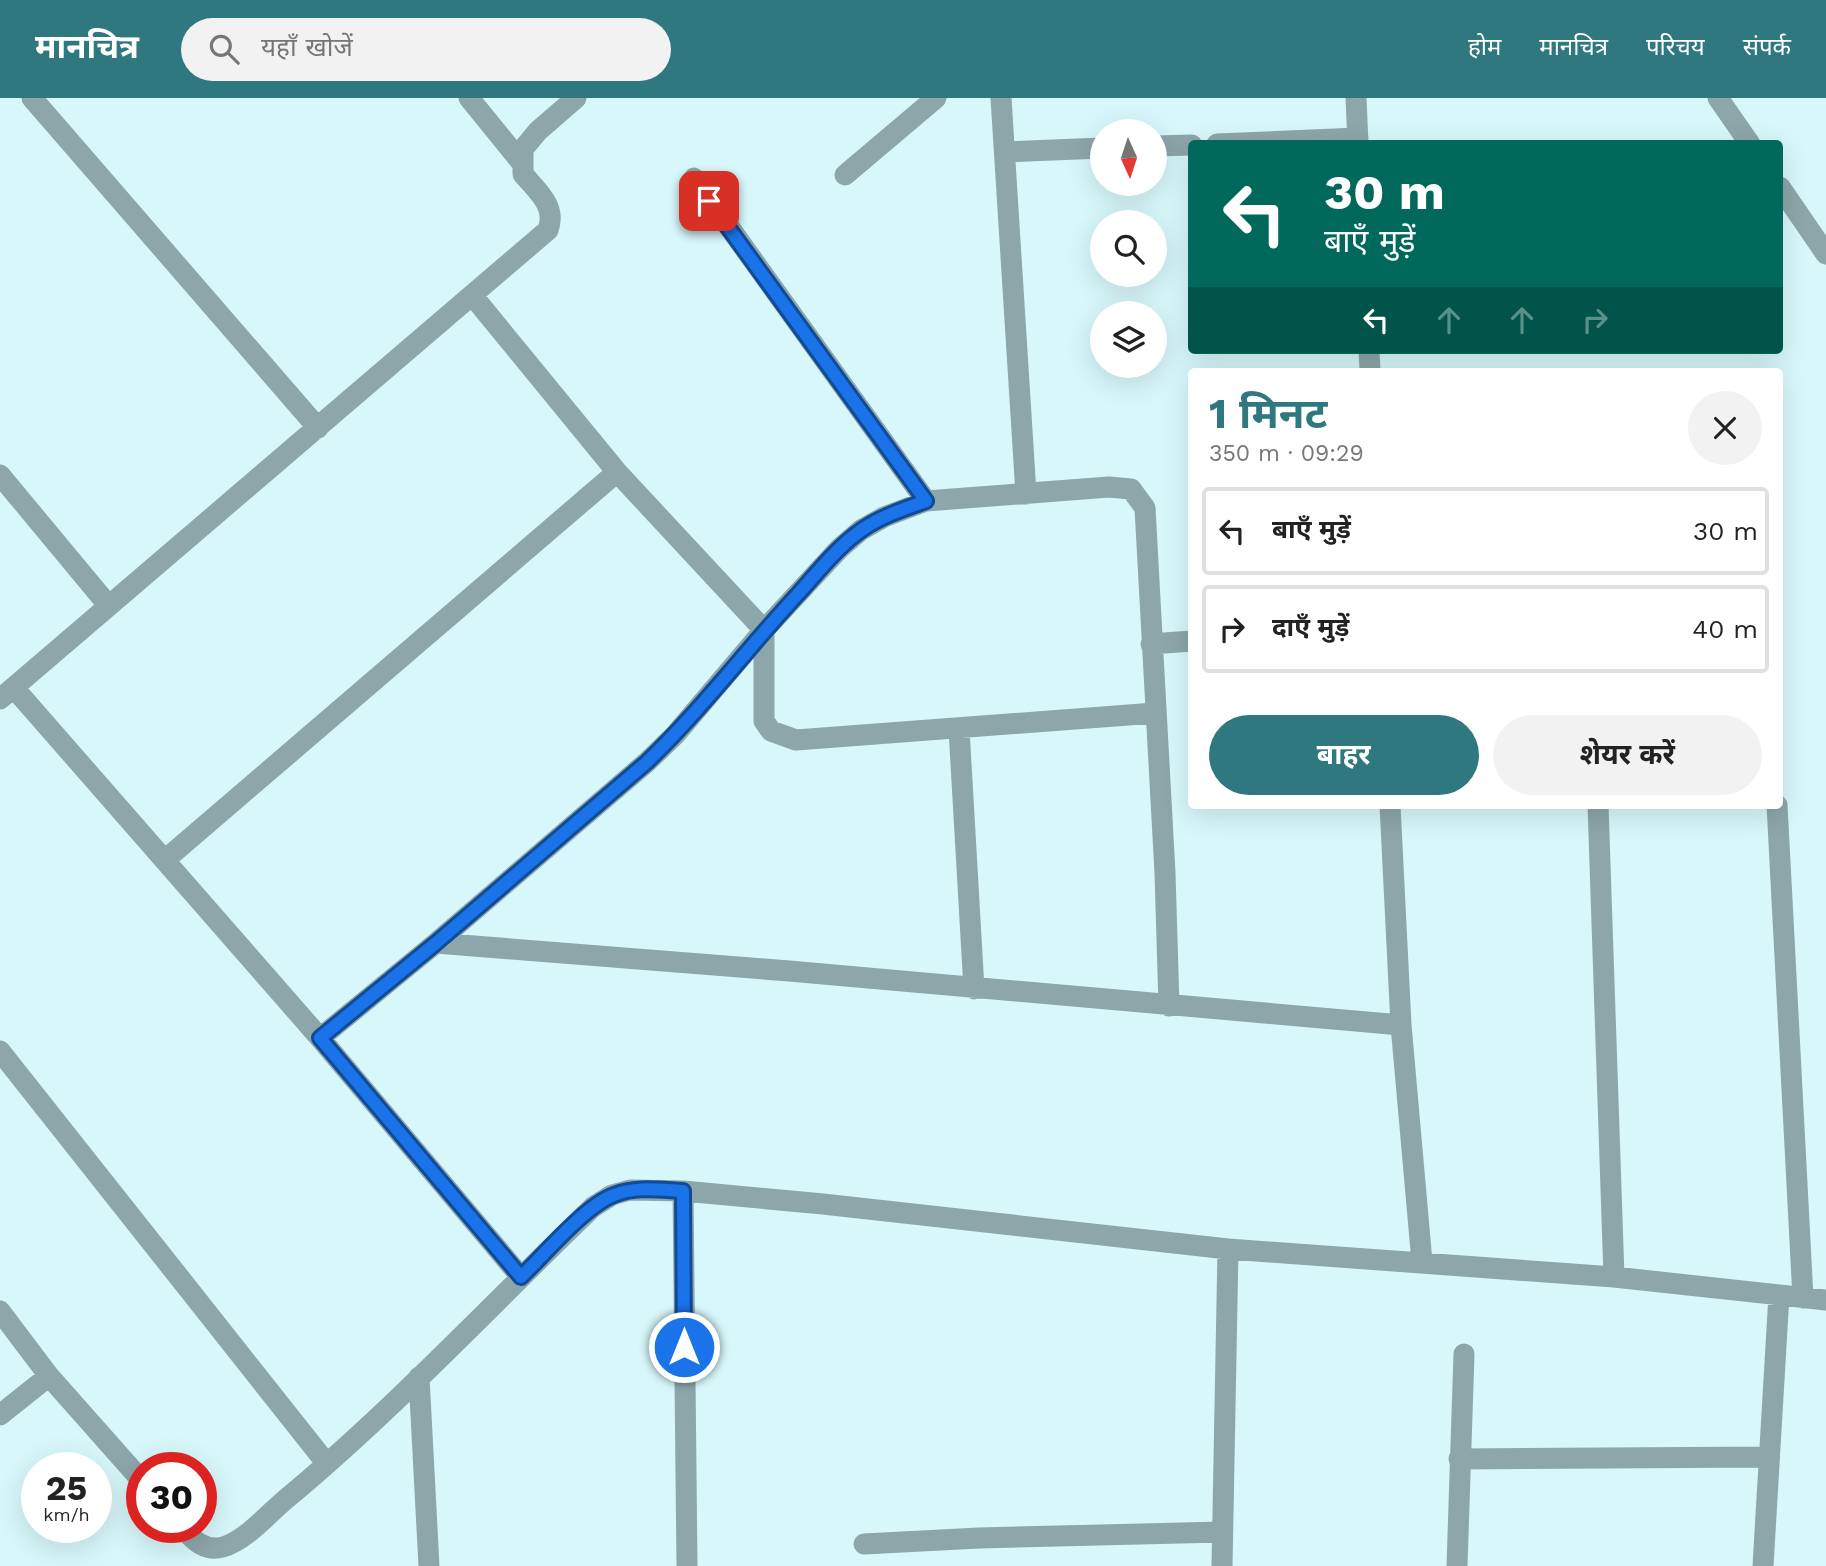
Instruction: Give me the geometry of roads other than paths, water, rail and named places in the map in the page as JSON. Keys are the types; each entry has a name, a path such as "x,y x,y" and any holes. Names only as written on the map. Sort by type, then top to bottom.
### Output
{"street":[{"path":"32,98 317,428"},
{"path":"469,98 521,162"},
{"path":"521,1277 166,859 7,694 108,604 548,230 552,220 550,207 523,174 523,149 538,131 576,98"},
{"path":"845,175 936,98"},
{"path":"1001,98 1026,494"},
{"path":"1356,98 1358,140"},
{"path":"1718,98 1747,140"},
{"path":"1167,146 1188,145"},
{"path":"1006,152 1090,148"},
{"path":"694,178 926,501"},
{"path":"1783,191 1826,254"},
{"path":"472,295 617,471 764,630 764,721 771,731 796,740 1155,713"},
{"path":"166,859 617,471"},
{"path":"0,475 108,604"},
{"path":"320,1038 436,943 647,762 675,735 764,630 839,549 861,530 884,517 926,501 1121,487 1131,489 1138,495 1145,508 1170,1006"},
{"path":"1151,644 1188,641"},
{"path":"959,729 974,989"},
{"path":"1390,809 1401,1025 1422,1262"},
{"path":"1598,809 1614,1277"},
{"path":"1777,809 1803,1298"},
{"path":"436,943 1401,1025"},
{"path":"0,1051 327,1464"},
{"path":"199,1543 223,1557 240,1538 327,1464 419,1377 593,1207 612,1195 647,1189 823,1204 1228,1249 1614,1277 1826,1300"},
{"path":"683,1191 687,1566"},
{"path":"1222,1566 1228,1249"},
{"path":"1763,1566 1779,1295"},
{"path":"0,1311 49,1376 126,1463"},
{"path":"1457,1566 1464,1354"},
{"path":"0,1415 49,1376"},
{"path":"419,1377 429,1566"},
{"path":"1459,1459 1768,1457"},
{"path":"864,1544 979,1538 1222,1532"}]}
